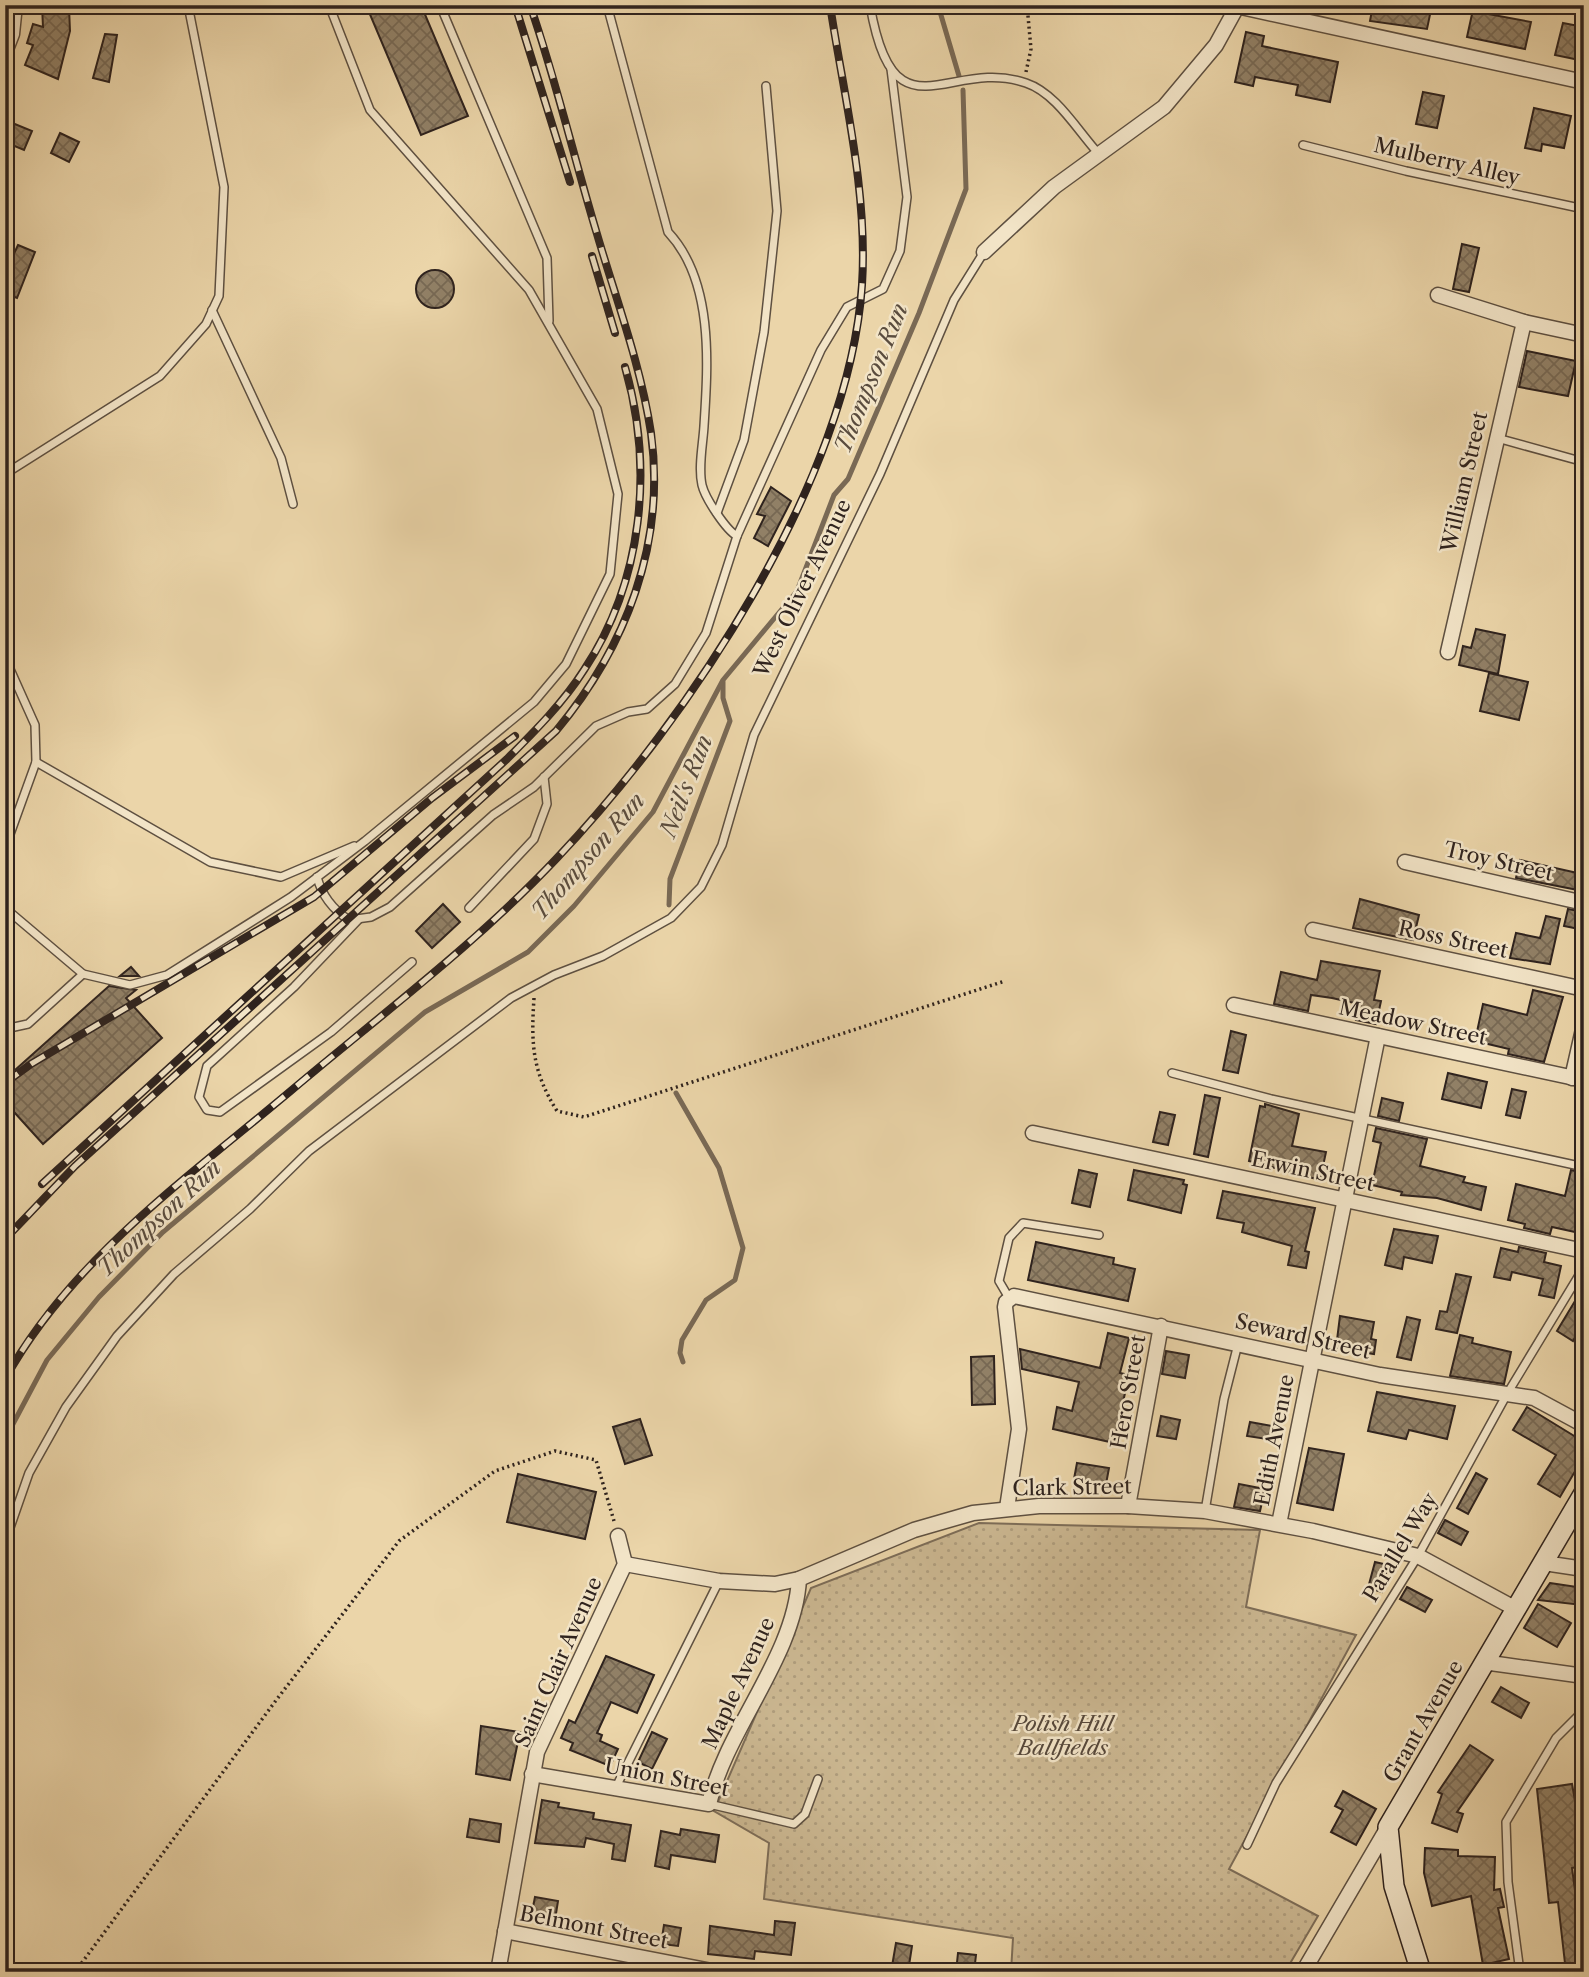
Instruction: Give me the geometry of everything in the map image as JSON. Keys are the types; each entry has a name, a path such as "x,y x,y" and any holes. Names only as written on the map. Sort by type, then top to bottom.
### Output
{"street":[{"path":"5,52 12,34 15,5"},
{"path":"1236,6 1584,82"},
{"name":"West Oliver Avenue","path":"984,253 1028,208 1098,153 1164,107 1216,45 1236,6"},
{"path":"1438,295 1524,322 1584,335"},
{"name":"William Street","path":"1448,652 1524,322"},
{"name":"Troy Street","path":"1405,862 1584,903"},
{"name":"Ross Street","path":"1313,930 1584,989"},
{"name":"Meadow Street","path":"1234,1005 1578,1079"},
{"path":"1578,1079 1584,1024"},
{"name":"Edith Avenue","path":"1279,1524 1378,1036"},
{"name":"Erwin Street","path":"1033,1133 1584,1251"},
{"name":"Seward Street","path":"1009,1298 1020,1296 1380,1375 1534,1398 1584,1425"},
{"path":"1007,1508 1019,1429 1006,1332 1005,1307 1009,1298"},
{"name":"Hero Street","path":"1128,1506 1161,1326"},
{"name":"Grant Avenue","path":"1303,1972 1584,1493"},
{"name":"Clark Street","path":"625,1564 755,1585 799,1579 914,1530 973,1513 1007,1508 1128,1506 1205,1511 1279,1524 1418,1556 1433,1561 1516,1609"},
{"name":"Saint Clair Avenue","path":"498,1972 532,1773 542,1738 625,1564 618,1535"},
{"path":"1544,1563 1584,1569"},
{"name":"Maple Avenue","path":"709,1804 720,1771 794,1613 799,1579"},
{"path":"1483,1662 1584,1676"},
{"name":"Union Street","path":"532,1773 709,1804"},
{"path":"1388,1827 1394,1886 1421,1972"},
{"name":"Belmont Street","path":"505,1930 717,1972"}],"lane":[{"path":"5,474 160,376 206,324 219,296 224,187 188,5"},
{"path":"5,908 83,974 130,985 167,975 317,877 365,841 534,702 566,664 610,574 618,494 597,409 529,290 370,110 329,5"},
{"path":"440,5 547,258 549,326"},
{"path":"607,5 668,232 679,244 701,293 707,380 702,487 725,529 737,536"},
{"path":"317,877 321,891 338,912 349,920 371,917 390,907 493,815 544,776 596,726 628,712 648,709 676,684 706,633 737,536 821,350 847,307 883,289 900,251 907,197 891,69 878,41 870,5"},
{"path":"891,69 906,81 920,86 996,79 1024,82 1051,99 1098,153"},
{"path":"717,513 744,440 764,332 777,211 766,86"},
{"name":"Mulberry Alley","path":"1303,145 1406,172 1584,209"},
{"name":"West Oliver Avenue","path":"5,1542 29,1473 52,1430 91,1371 144,1305 309,1151 485,1018 535,984 603,956 671,918 701,887 722,845 754,735 895,441 954,300 984,253"},
{"path":"212,310 281,458 293,504"},
{"path":"1497,439 1584,462"},
{"path":"5,658 35,725 36,762 5,848"},
{"path":"36,762 209,862 281,877 365,841"},
{"path":"468,908 534,839 547,804 544,776"},
{"path":"359,919 295,988 206,1066 199,1097 207,1110 220,1112 331,1032 412,962"},
{"path":"5,1029 28,1024 83,974"},
{"path":"1172,1073 1260,1097 1584,1167"},
{"path":"1009,1298 999,1281 1009,1238 1023,1223 1099,1235"},
{"name":"Parallel Way","path":"1247,1845 1276,1783 1418,1556 1507,1394 1584,1266"},
{"path":"1205,1511 1224,1399 1239,1342"},
{"path":"615,1788 719,1581"},
{"path":"1520,1972 1508,1882 1506,1822 1556,1738 1584,1710"},
{"name":"Union Street","path":"709,1804 794,1824 805,1814 818,1779"}],"path":[{"path":"1024,82 1031,49 1027,5"},
{"path":"535,984 531,1042 540,1084 556,1111 584,1117 1005,981"},
{"path":"75,1972 277,1699 399,1541 495,1471 555,1451 596,1460 618,1535"},
{"path":"129,1972 172,1972"}],"green space":[{"name":"Polish Hill Ballfields","path":"979,1523 1260,1530 1246,1607 1356,1635 1229,1869 1318,1916 1285,1972 1011,1972 1013,1938 764,1899 769,1843 714,1811 811,1588"}],"building":[{"path":"42,5 69,8 70,31 58,79 25,65 33,45 27,43 33,24 43,27"},
{"path":"366,5 421,5 468,116 421,135"},
{"path":"1373,5 1432,5 1427,29 1370,21"},
{"path":"1474,5 1490,5 1488,14 1531,22 1525,49 1467,37"},
{"path":"1563,23 1584,27 1584,61 1555,55"},
{"path":"1246,32 1264,36 1262,46 1338,62 1330,102 1296,95 1298,85 1255,77 1253,86 1235,82"},
{"path":"105,34 117,35 109,82 93,78"},
{"path":"1423,92 1444,96 1437,128 1416,124"},
{"path":"1534,108 1571,116 1564,148 1542,144 1541,151 1525,148"},
{"path":"5,120 32,131 24,150 5,142"},
{"path":"60,133 79,142 69,162 51,153"},
{"path":"1462,244 1479,248 1469,292 1453,289"},
{"path":"18,245 35,252 17,298 5,293 5,273"},
{"path":"435,270 448,276 454,289 448,302 435,308 422,302 416,289 422,276"},
{"path":"1527,351 1576,361 1568,396 1519,387"},
{"path":"771,487 791,501 768,546 754,538 765,516 757,514"},
{"path":"1476,629 1505,635 1498,674 1459,665 1463,646 1471,648"},
{"path":"1489,673 1528,682 1519,720 1480,711"},
{"path":"1520,860 1582,874 1578,890 1516,878"},
{"path":"1360,899 1419,915 1413,940 1353,928"},
{"path":"443,904 460,922 432,948 416,931"},
{"path":"1568,909 1584,912 1584,930 1564,926"},
{"path":"1546,916 1560,919 1550,964 1510,958 1516,933 1540,938"},
{"path":"1321,961 1380,971 1374,1000 1381,1001 1376,1024 1356,1020 1359,1004 1332,998 1311,995 1308,1011 1274,1004 1281,972 1317,980"},
{"path":"131,967 139,976 120,976"},
{"path":"109,986 136,990 126,998 162,1038 43,1144 5,1102 5,1079"},
{"path":"1533,990 1563,997 1544,1062 1508,1054 1509,1049 1475,1041 1483,1004 1527,1015"},
{"path":"1231,1031 1246,1035 1238,1073 1223,1070"},
{"path":"1448,1073 1487,1082 1481,1108 1442,1099"},
{"path":"1512,1089 1526,1092 1520,1118 1506,1115"},
{"path":"1205,1095 1220,1098 1208,1157 1194,1154"},
{"path":"1382,1098 1403,1103 1399,1121 1378,1116"},
{"path":"1265,1104 1299,1114 1292,1146 1326,1152 1320,1180 1249,1161 1260,1106 1265,1107"},
{"path":"1160,1112 1175,1115 1168,1145 1153,1142"},
{"path":"1376,1128 1427,1139 1420,1166 1465,1177 1463,1182 1486,1187 1481,1210 1437,1198 1401,1195 1402,1192 1372,1185 1381,1143 1373,1141"},
{"path":"1079,1170 1097,1174 1090,1207 1072,1203"},
{"path":"1134,1170 1184,1180 1183,1184 1187,1185 1181,1213 1128,1200"},
{"path":"1571,1170 1584,1173 1578,1197 1581,1198 1579,1204 1584,1205 1584,1234 1552,1227 1550,1234 1524,1228 1525,1224 1508,1220 1516,1184 1565,1196"},
{"path":"1223,1191 1315,1208 1305,1251 1309,1252 1306,1268 1288,1265 1292,1246 1242,1232 1244,1223 1217,1218"},
{"path":"1394,1229 1438,1236 1432,1263 1404,1257 1402,1269 1385,1265"},
{"path":"1036,1242 1114,1258 1113,1264 1135,1269 1128,1301 1028,1280"},
{"path":"1519,1247 1546,1253 1544,1262 1561,1266 1554,1298 1539,1295 1543,1279 1512,1272 1510,1280 1494,1277 1501,1248 1518,1252"},
{"path":"1456,1274 1471,1277 1457,1333 1436,1329 1440,1311 1447,1312"},
{"path":"1584,1286 1584,1322 1573,1341 1557,1331"},
{"path":"1340,1316 1374,1322 1371,1339 1376,1340 1374,1354 1336,1348"},
{"path":"1407,1317 1420,1320 1411,1360 1397,1357"},
{"path":"1108,1333 1129,1338 1120,1373 1129,1375 1114,1443 1053,1429 1057,1407 1072,1411 1079,1382 1022,1369 1020,1349 1100,1368"},
{"path":"1460,1335 1473,1338 1472,1343 1511,1352 1504,1384 1450,1376"},
{"path":"1166,1351 1189,1355 1185,1378 1162,1374"},
{"path":"994,1356 995,1404 972,1405 971,1357"},
{"path":"1377,1392 1455,1406 1447,1439 1409,1430 1406,1439 1368,1431"},
{"path":"1527,1407 1584,1442 1584,1456 1560,1497 1538,1484 1556,1455 1513,1430"},
{"path":"1161,1416 1180,1420 1176,1439 1157,1436"},
{"path":"640,1419 652,1455 625,1464 613,1427"},
{"path":"1250,1422 1277,1427 1274,1440 1247,1436"},
{"path":"1309,1448 1344,1454 1333,1510 1297,1503"},
{"path":"1077,1463 1109,1468 1106,1484 1074,1479"},
{"path":"1476,1473 1487,1479 1468,1514 1457,1508"},
{"path":"518,1474 596,1492 585,1539 507,1522"},
{"path":"1239,1484 1265,1489 1260,1511 1234,1507"},
{"path":"1445,1520 1468,1532 1461,1545 1438,1533"},
{"path":"1375,1562 1388,1565 1382,1592 1368,1588"},
{"path":"1550,1583 1584,1588 1582,1605 1538,1600"},
{"path":"1407,1587 1432,1600 1425,1612 1400,1599"},
{"path":"1538,1604 1571,1623 1557,1647 1524,1628"},
{"path":"606,1656 654,1675 637,1713 611,1702 597,1733 602,1735 600,1741 618,1749 610,1766 570,1750 573,1743 561,1738 569,1720 575,1723"},
{"path":"1501,1687 1529,1703 1521,1718 1492,1702"},
{"path":"481,1726 520,1732 510,1780 476,1774"},
{"path":"652,1732 667,1739 652,1769 638,1762"},
{"path":"1470,1745 1493,1760 1457,1812 1463,1814 1457,1832 1432,1823 1442,1794 1438,1792"},
{"path":"1572,1784 1580,1828 1575,1829 1578,1867 1572,1868 1577,1905 1581,1904 1584,1971 1566,1972 1558,1902 1549,1903 1537,1789"},
{"path":"1343,1791 1376,1809 1356,1845 1331,1832 1343,1810 1335,1806"},
{"path":"542,1800 559,1803 558,1807 594,1813 593,1819 631,1825 625,1861 612,1859 614,1844 586,1838 584,1847 535,1843"},
{"path":"470,1819 501,1824 499,1842 467,1837"},
{"path":"681,1829 719,1835 715,1862 671,1855 669,1869 655,1866 661,1831 680,1835"},
{"path":"1425,1848 1458,1850 1458,1856 1495,1857 1494,1890 1500,1889 1504,1907 1498,1908 1509,1959 1483,1965 1471,1896 1432,1906 1424,1873"},
{"path":"535,1897 558,1901 555,1920 531,1917"},
{"path":"775,1921 795,1923 791,1955 755,1951 754,1959 708,1954 710,1926 774,1935"},
{"path":"664,1925 681,1928 678,1946 661,1944"},
{"path":"896,1943 912,1946 908,1972 891,1972"},
{"path":"958,1953 976,1955 974,1972 956,1972"}],"waterway":[{"name":"Thompson Run","path":"938,5 959,76"},
{"name":"Thompson Run","path":"5,1439 47,1360 99,1297 163,1232 425,1012 528,952 574,906 653,812 723,680 797,591 834,495 848,479 919,313 966,189 963,90"},
{"name":"Neil's Run","path":"669,905 670,879 730,721 723,698 723,682"},
{"name":"Neil's Run","path":"676,1093 719,1168 743,1248 735,1280 706,1300 682,1340 680,1353 683,1362"}],"railway":[{"path":"515,5 570,182"},
{"path":"5,1239 75,1166 556,731 581,699 621,629 646,554 652,515 654,474 651,433 635,358 530,5"},
{"path":"5,1379 32,1335 64,1295 98,1257 136,1221 462,949 557,858 659,737 708,667 754,592 795,515 827,437 851,360 862,285 862,215 830,5"},
{"path":"592,256 615,333"},
{"path":"42,1184 507,759 576,682 604,636 619,599 631,562 638,523 639,444 625,367"},
{"path":"5,1083 31,1064 314,897 432,798 515,736"}]}
